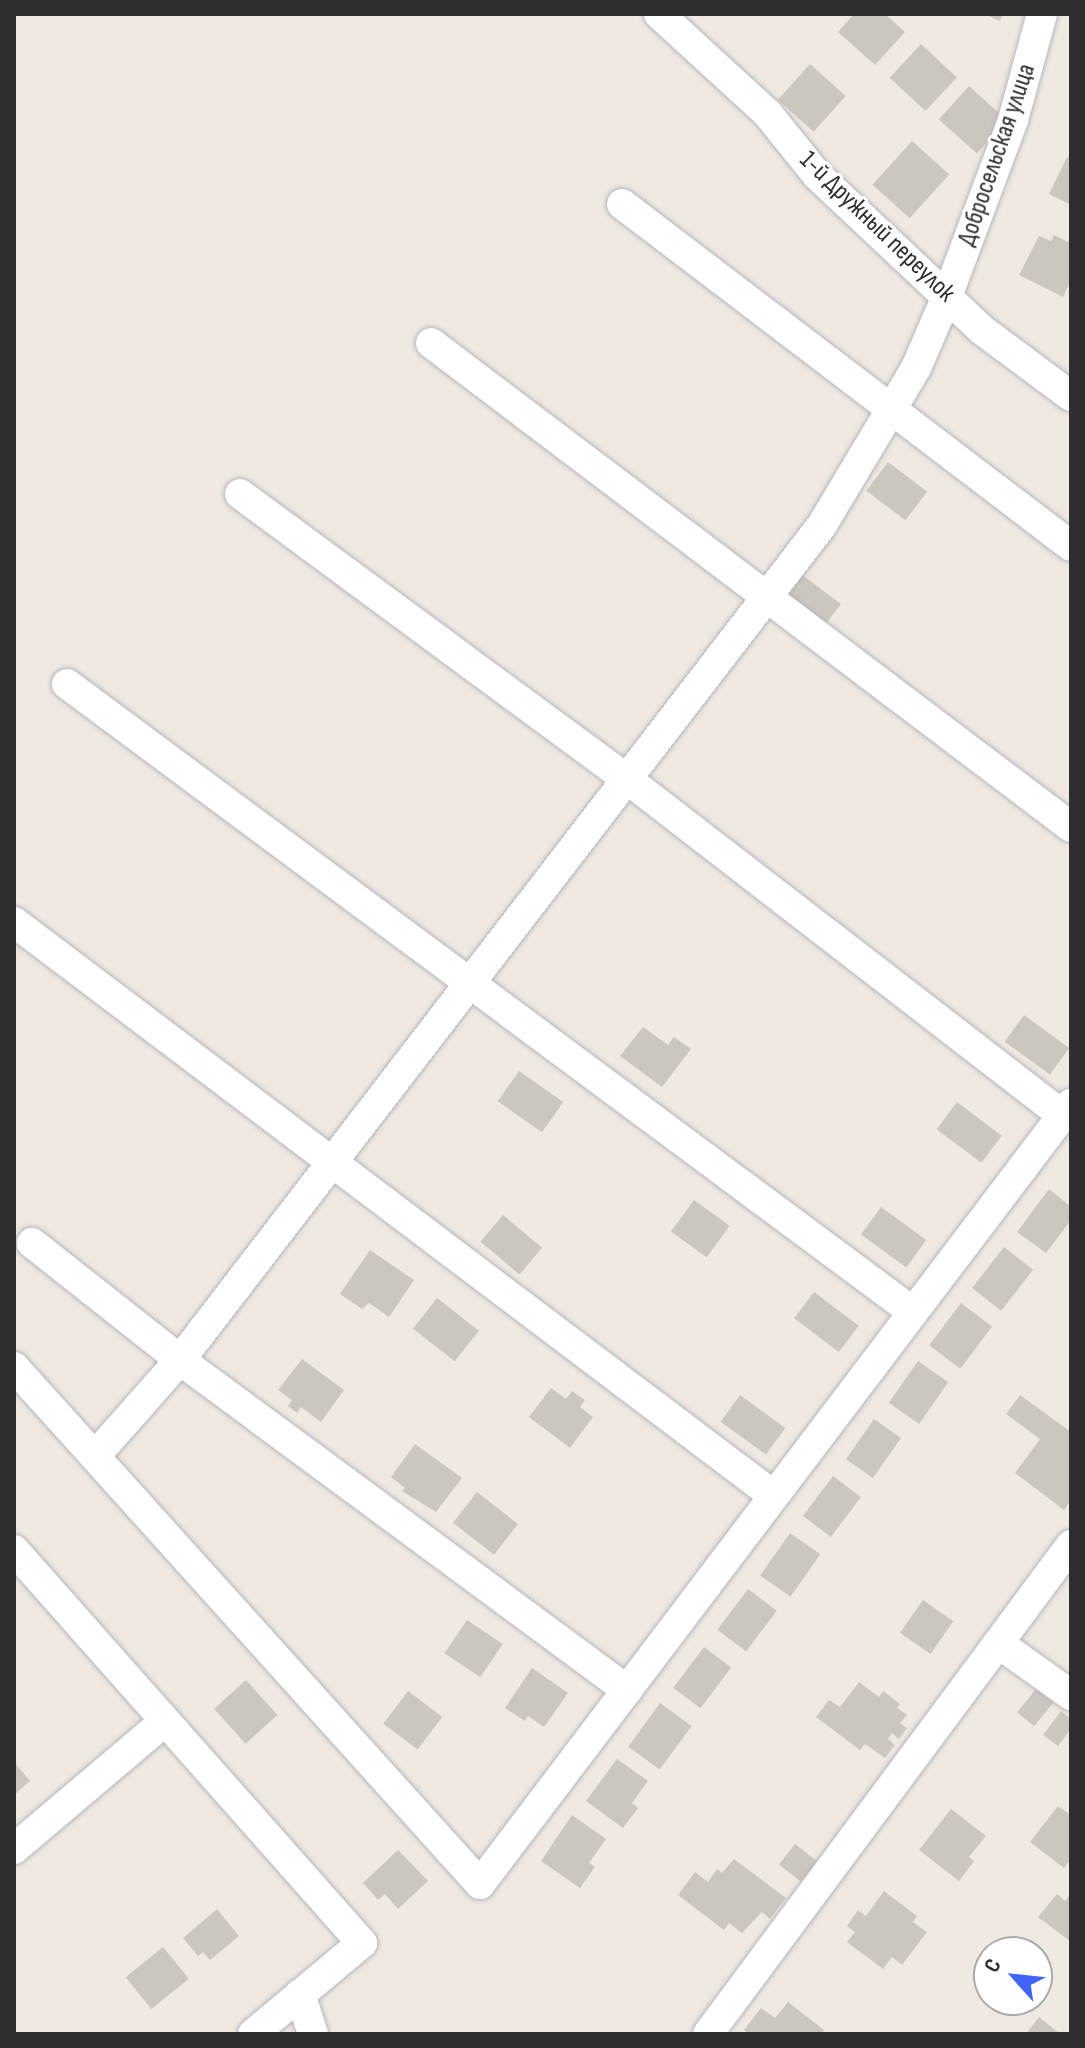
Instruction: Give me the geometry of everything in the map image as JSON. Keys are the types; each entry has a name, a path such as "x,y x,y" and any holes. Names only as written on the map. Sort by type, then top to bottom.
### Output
{"street":[{"name":"1-й Дружный переулок","path":"659,14 768,114 817,175 948,294 982,330 1071,396"},
{"name":"Добросельская улица","path":"95,1456 180,1360 822,525 916,368 948,294 1013,120 1042,14"},
{"path":"622,204 893,407 1071,546"},
{"path":"431,343 765,599 1071,827"},
{"path":"14,1367 480,1884 1067,1109 240,494"},
{"path":"67,684 913,1312"},
{"path":"14,922 774,1496"},
{"path":"32,1243 180,1360 627,1690"},
{"path":"708,2034 1071,1545"},
{"path":"14,1550 362,1943 253,2034"},
{"path":"998,1643 1071,1695"},
{"path":"14,1849 165,1721"},
{"path":"300,1994 313,2034"}],"building":[{"path":"854,14 885,14 905,32 875,65 838,32"},
{"path":"984,14 1003,14 1000,21"},
{"path":"921,44 957,77 925,111 890,78"},
{"path":"810,64 846,96 814,132 778,100"},
{"path":"969,86 1007,120 977,154 939,119"},
{"path":"912,141 949,174 910,218 873,185"},
{"path":"1067,157 1071,159 1071,205 1049,194"},
{"path":"1054,235 1068,242 1071,235 1071,280 1063,297 1019,275 1039,236 1051,241"},
{"path":"888,462 927,491 905,520 866,491"},
{"path":"801,574 841,604 820,632 780,602"},
{"path":"1024,1015 1069,1048 1050,1075 1005,1042"},
{"path":"643,1027 668,1045 674,1037 691,1049 662,1087 620,1056"},
{"path":"519,1071 563,1102 542,1132 498,1101"},
{"path":"957,1102 1002,1136 981,1163 937,1129"},
{"path":"1049,1189 1071,1207 1071,1220 1046,1253 1017,1232"},
{"path":"694,1200 730,1226 707,1257 671,1232"},
{"path":"881,1207 926,1240 906,1267 861,1235"},
{"path":"503,1215 542,1248 520,1275 481,1242"},
{"path":"1004,1247 1033,1270 1001,1311 972,1288"},
{"path":"370,1250 414,1280 389,1317 369,1303 362,1309 340,1294"},
{"path":"814,1292 859,1326 839,1352 794,1318"},
{"path":"437,1298 479,1331 455,1361 413,1329"},
{"path":"961,1303 992,1326 960,1369 929,1345"},
{"path":"302,1359 344,1390 321,1422 301,1407 297,1413 288,1406 292,1400 278,1390"},
{"path":"918,1361 948,1382 919,1424 889,1403"},
{"path":"551,1388 566,1399 572,1391 585,1400 580,1407 593,1417 570,1448 529,1417"},
{"path":"740,1395 785,1428 766,1455 721,1422"},
{"path":"1020,1395 1071,1432 1071,1500 1064,1510 1015,1473 1040,1439 1006,1414"},
{"path":"874,1419 901,1438 873,1478 846,1459"},
{"path":"415,1444 462,1478 436,1512 402,1491 405,1488 391,1477"},
{"path":"833,1476 861,1497 831,1537 803,1516"},
{"path":"477,1492 518,1524 494,1555 453,1523"},
{"path":"790,1533 820,1554 790,1597 760,1576"},
{"path":"748,1589 777,1611 746,1651 717,1630"},
{"path":"923,1600 953,1621 930,1654 900,1633"},
{"path":"467,1620 503,1644 480,1677 445,1653"},
{"path":"704,1647 731,1667 700,1708 673,1688"},
{"path":"532,1668 568,1693 544,1727 528,1716 525,1721 505,1708"},
{"path":"246,1680 277,1715 245,1744 214,1709"},
{"path":"859,1682 879,1697 883,1691 900,1704 897,1708 907,1715 900,1723 907,1728 899,1739 892,1733 888,1739 895,1745 885,1758 865,1744 860,1750 816,1717 829,1700 840,1707"},
{"path":"1036,1689 1053,1703 1034,1726 1017,1712"},
{"path":"408,1691 442,1717 418,1750 383,1724"},
{"path":"660,1703 692,1726 660,1770 628,1747"},
{"path":"1061,1711 1071,1719 1071,1729 1058,1746 1043,1735"},
{"path":"617,1759 648,1781 632,1803 638,1808 623,1828 586,1801"},
{"path":"14,1762 30,1781 14,1795"},
{"path":"1058,1806 1071,1815 1071,1859 1064,1868 1030,1842"},
{"path":"951,1809 986,1836 969,1857 974,1861 959,1881 919,1850"},
{"path":"572,1815 606,1839 589,1863 595,1867 580,1888 541,1861"},
{"path":"795,1844 817,1861 801,1882 779,1864"},
{"path":"398,1850 428,1881 398,1909 385,1894 378,1900 363,1883"},
{"path":"734,1859 786,1898 770,1919 762,1912 742,1933 729,1923 724,1930 678,1895 695,1872 708,1882 717,1869 722,1873"},
{"path":"884,1891 917,1916 913,1922 927,1932 902,1965 892,1957 883,1969 847,1942 855,1932 847,1926 858,1910 866,1916"},
{"path":"1057,1894 1065,1901 1071,1894 1071,1942 1038,1917"},
{"path":"217,1909 239,1936 210,1960 203,1952 198,1956 183,1938"},
{"path":"163,1947 189,1979 151,2009 126,1977"},
{"path":"788,2002 824,2030 821,2034 749,2034 744,2030 761,2008 775,2018"},
{"path":"1039,2017 1060,2034 1026,2034"}]}
